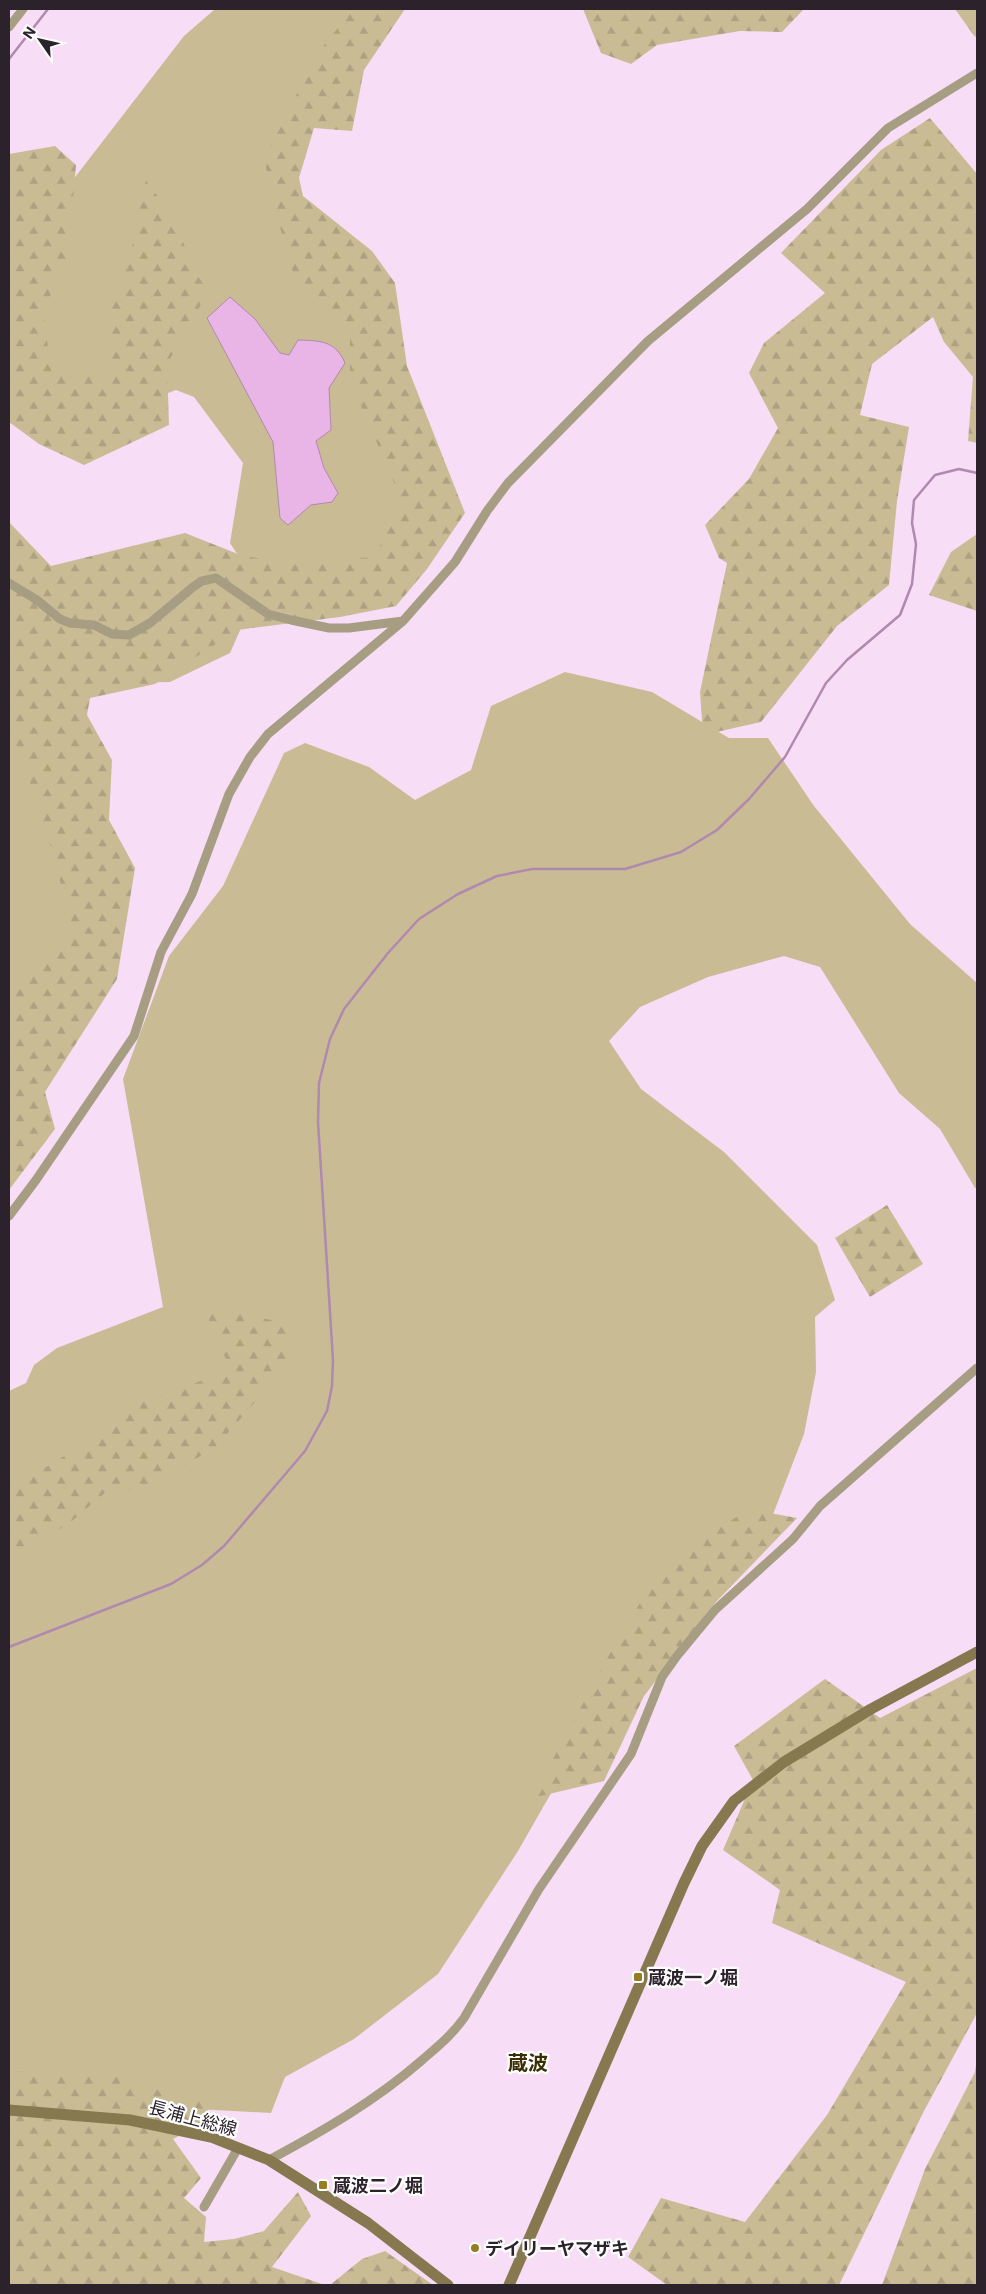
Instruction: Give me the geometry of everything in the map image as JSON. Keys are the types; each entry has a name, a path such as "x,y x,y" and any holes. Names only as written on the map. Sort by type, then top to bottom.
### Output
{"street":[{"path":"9,26 23,9"},
{"path":"9,1216 47,1165 134,1036 161,952 192,894 228,794 250,757 268,734 403,620 455,562 487,511 508,483 648,341 807,208 888,128 977,73"},
{"path":"9,584 37,600 60,619 70,623 94,625 112,634 129,635 150,623 202,581 216,578 268,614 291,620 329,628 349,628 403,620"},
{"path":"269,2160 334,2124 398,2081 452,2034 464,2018 539,1889 631,1754 662,1677 677,1656 715,1610 793,1539 820,1506 977,1368"},
{"path":"509,2285 684,1883 702,1846 734,1801 784,1762 871,1709 977,1652"},
{"name":"長浦上総線","path":"9,2110 130,2120 211,2137 269,2160 368,2223 448,2285"},
{"path":"204,2207 238,2148"}],"green space":[{"path":"215,9 390,9 284,165 344,300 419,515 394,573 254,580 230,543 243,463 194,397 176,390 139,404 56,376 45,359 40,310 69,185 184,36"},
{"path":"353,9 405,9 364,70 352,131 314,128 299,178 303,196 372,251 395,283 407,366 465,513 427,569 396,606 340,617 237,630 155,684 90,698 87,715 112,760 109,820 135,868 117,979 45,1092 55,1129 9,1190 9,1004 13,994 73,929 46,829 16,744 9,739 9,522 51,566 185,533 243,556 291,562 375,557 401,499 350,380 350,334 319,304 299,294 277,217 264,159 317,54"},
{"path":"583,9 804,9 782,32 740,31 657,45 631,64 601,53"},
{"path":"955,9 977,9 977,35 975,37"},
{"path":"930,118 977,174 977,443 968,441 973,377 944,342 933,317 872,364 860,415 909,427 897,501 889,585 837,626 761,722 703,735 700,692 727,563 719,558 705,525 749,479 778,428 749,373 764,343 825,293 781,253 881,150"},
{"path":"55,146 76,165 68,256 43,312 49,355 57,371 112,378 106,325 138,228 135,205 147,179 181,236 194,271 208,290 167,364 169,425 84,465 39,444 9,422 9,154"},
{"path":"977,534 977,611 929,595 951,552"},
{"path":"9,593 249,610 230,653 170,682 102,683 78,708 123,893 9,1132"},
{"path":"565,672 652,692 729,738 768,738 814,806 910,924 977,983 977,1188 975,1188 940,1129 899,1093 820,967 784,956 708,977 640,1007 609,1041 641,1089 724,1152 817,1245 835,1300 815,1317 816,1372 804,1434 772,1517 574,1753 518,1851 438,1974 354,2039 285,2077 271,2113 159,2107 9,2091 9,1391 26,1383 34,1365 57,1348 163,1307 123,1079 169,956 223,886 284,753 305,743 369,767 415,800 471,770 491,706"},
{"path":"887,1205 923,1264 870,1297 835,1238"},
{"path":"203,1306 290,1324 291,1361 215,1448 141,1489 106,1492 66,1526 9,1554 9,1483 33,1475 92,1439 135,1404 173,1392 230,1369"},
{"path":"749,1509 797,1518 716,1602 644,1696 604,1781 532,1798 610,1653 664,1563"},
{"path":"977,1668 977,2013 924,2111 839,2285 667,2285 628,2257 661,2198 745,2222 827,2115 906,1982 772,1923 780,1890 723,1850 753,1780 734,1746 825,1679 880,1718"},
{"path":"977,2057 977,2285 882,2285 925,2169 975,2072"},
{"path":"9,2071 104,2073 174,2095 208,2102 208,2121 173,2139 201,2178 184,2198 206,2217 204,2242 234,2239 264,2231 298,2192 311,2216 272,2267 325,2285 9,2285"},
{"path":"385,2251 433,2285 330,2285 362,2259"}],"shaded area":[{"path":"230,297 255,319 280,353 289,355 298,340 320,342 326,343 337,350 345,363 329,388 331,430 316,441 324,468 338,493 332,502 311,505 288,525 280,518 273,442 207,318"}],"waterway":[{"path":"9,59 48,9"},
{"path":"9,1647 171,1584 202,1565 224,1546 305,1451 327,1411 332,1386 333,1360 318,1122 319,1083 330,1039 344,1009 388,953 419,919 458,894 497,876 532,869 625,869 681,852 717,830 749,799 785,757 826,683 847,660 900,615 912,584 916,544 912,523 914,500 935,475 959,469 977,473"}],"place":[{"name":"蔵波一ノ堀","path":"638,1977"},
{"name":"蔵波二ノ堀","path":"323,2185"},
{"name":"デイリーヤマザキ","path":"475,2248"}],"district":[{"name":"蔵波","path":"528,2063"}]}
